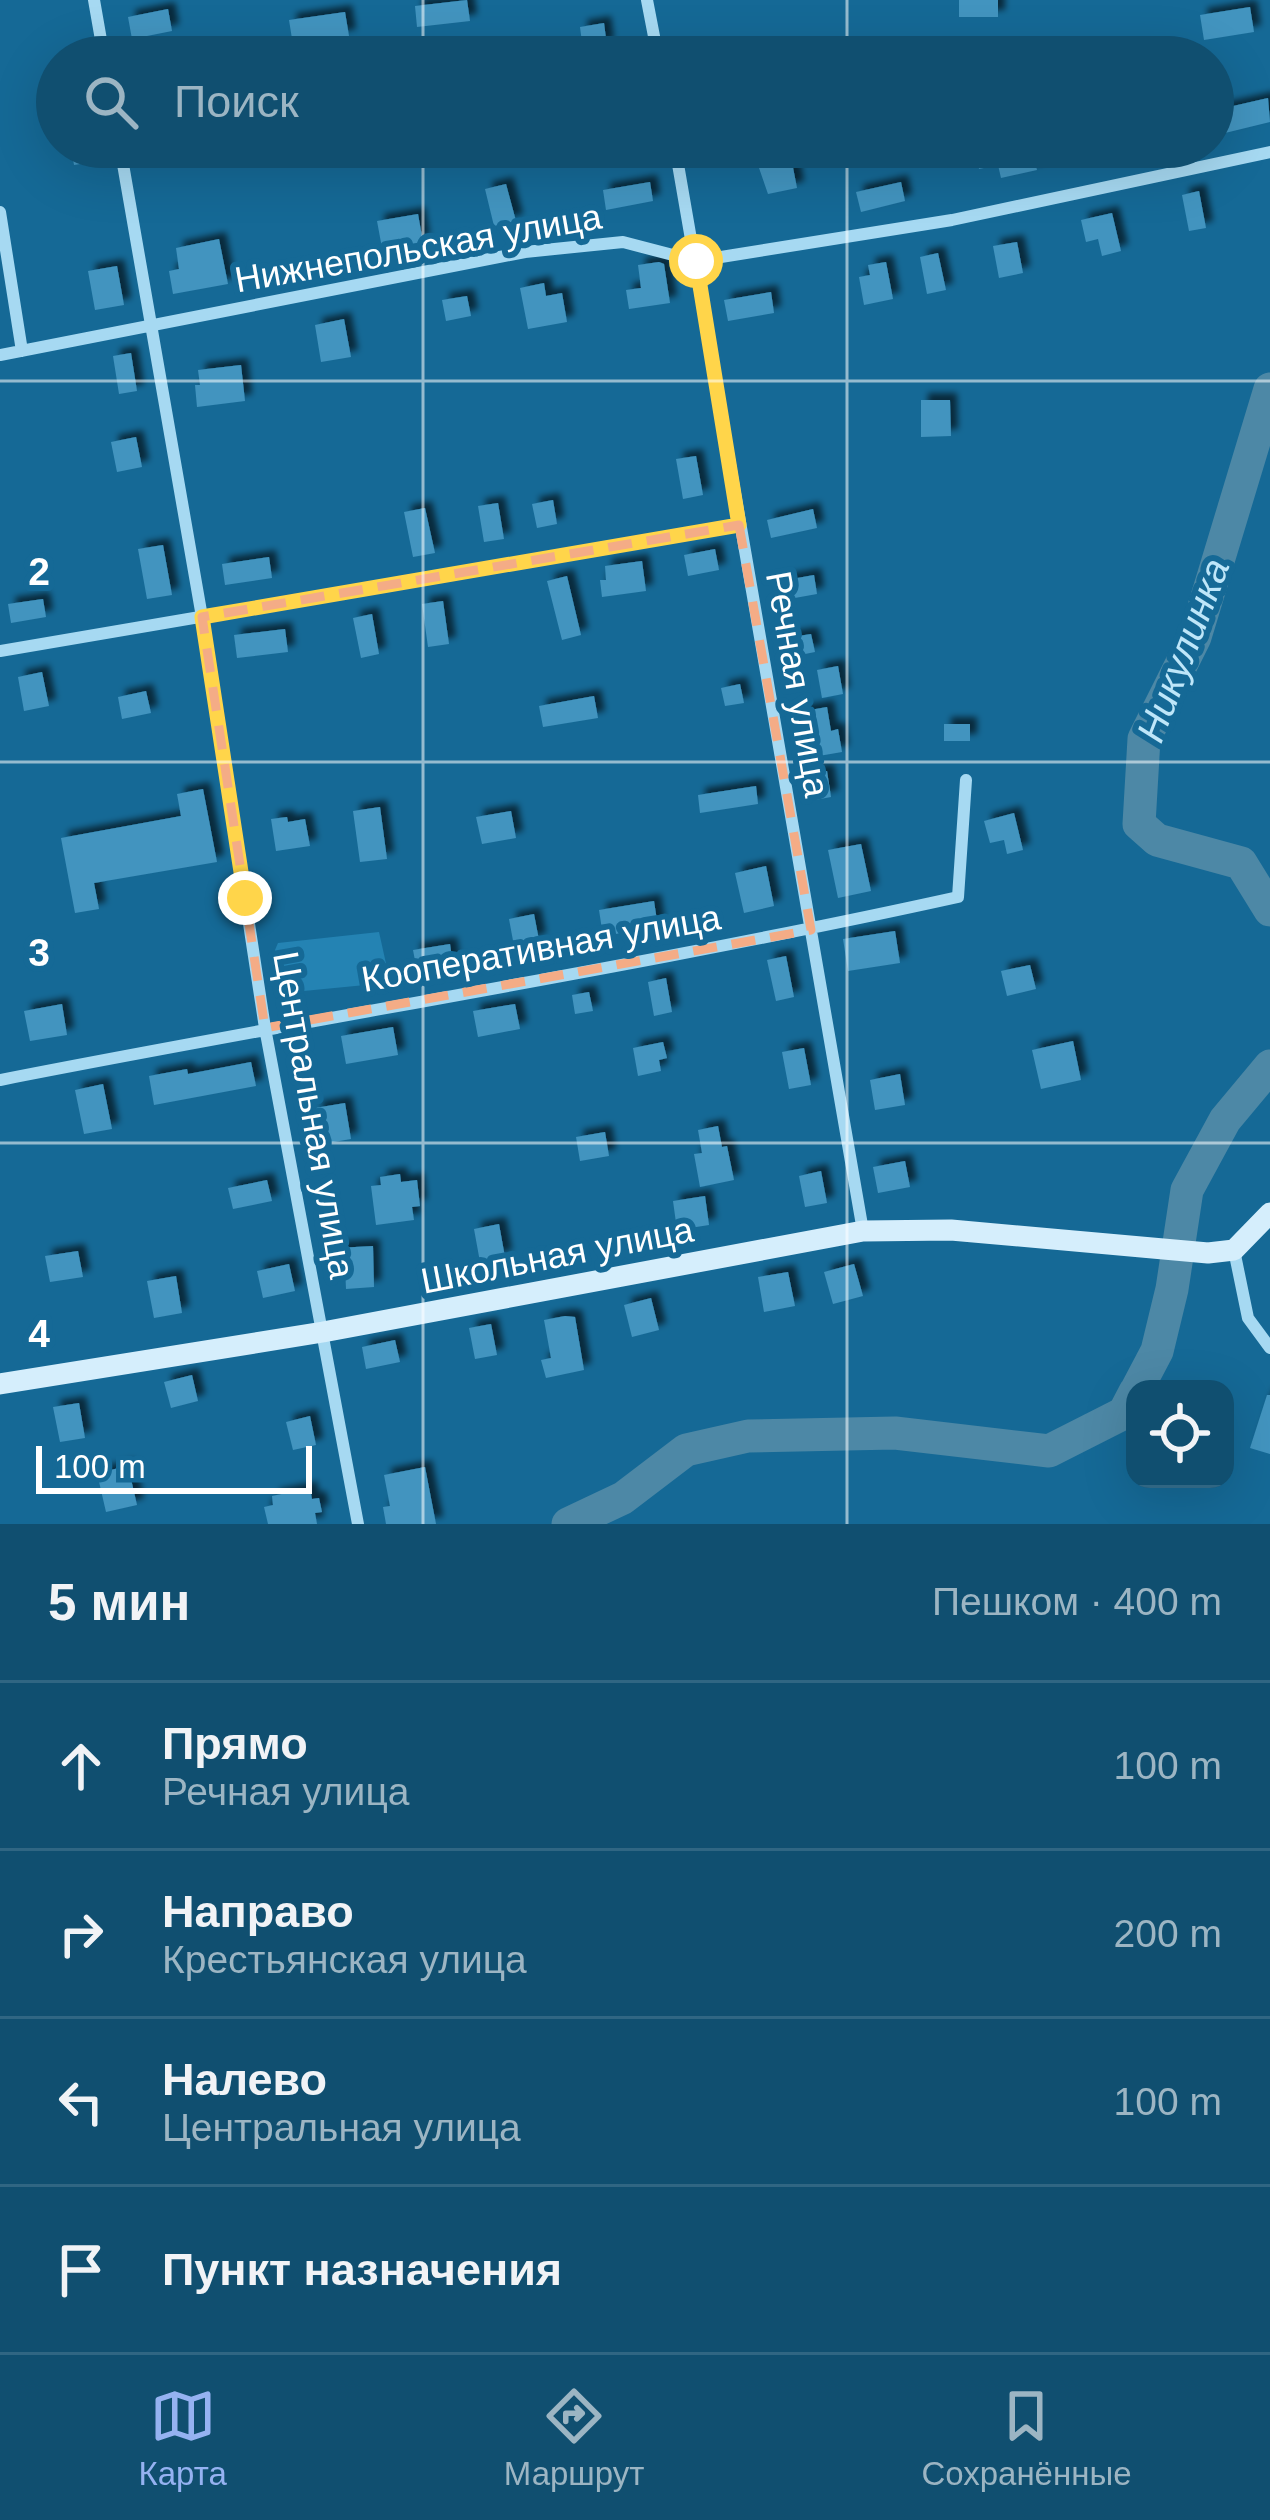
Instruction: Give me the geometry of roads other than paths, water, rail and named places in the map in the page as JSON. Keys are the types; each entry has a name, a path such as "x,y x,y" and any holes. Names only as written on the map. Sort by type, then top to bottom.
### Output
{"street":[{"path":"94,0 100,36"},
{"path":"647,0 654,36"},
{"name":"Нижнепольская улица","path":"1234,157 1270,152"},
{"name":"Центральная улица","path":"125,168 202,617 265,1028 358,1524"},
{"name":"Речная улица","path":"679,168 863,1231"},
{"name":"Нижнепольская улица","path":"0,355 525,252 623,242 696,261 952,220 1184,168"},
{"path":"0,212 22,351"},
{"path":"0,651 739,525"},
{"name":"Кооперативная улица","path":"0,1080 811,930 958,897 966,780"},
{"path":"1270,1213 1234,1250 1248,1318 1270,1348"},
{"name":"Школьная улица","path":"0,1384 323,1332 863,1231 951,1230 1208,1253 1234,1250"}],"waterway":[{"name":"Никулинка","path":"1270,389 1195,637 1144,739 1139,824 1157,840 1241,863 1270,910"},
{"name":"Никулинка","path":"1142,1380 1157,1351 1172,1289 1187,1190 1225,1120 1270,1066"},
{"name":"Никулинка","path":"568,1524 623,1498 686,1450 748,1436 895,1433 1049,1451 1126,1409"}]}
